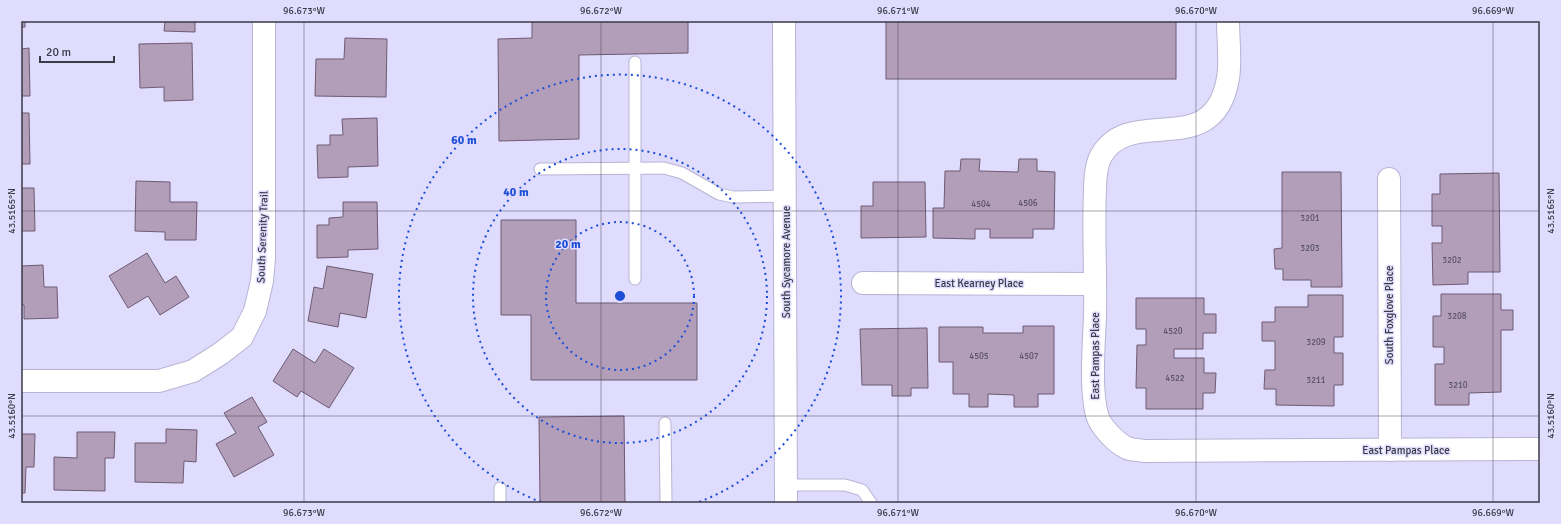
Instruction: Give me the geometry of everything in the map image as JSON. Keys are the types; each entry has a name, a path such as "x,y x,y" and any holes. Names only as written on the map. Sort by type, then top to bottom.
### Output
{"street":[{"name":"South Serenity Trail","path":"21,381 158,381 193,371 220,354 242,337 255,311 262,281 264,258 264,21"},
{"name":"South Sycamore Avenue","path":"784,21 786,196 786,494"},
{"name":"East Pampas Place","path":"1228,21 1228,77 1219,107 1208,118 1193,126 1141,131 1124,135 1110,144 1100,157 1096,174 1095,190 1096,284 1094,393 1097,416 1111,436 1127,448 1144,451 1540,449"},
{"name":"South Foxglove Place","path":"1388,179 1390,450"},
{"name":"East Kearney Place","path":"863,283 1096,284"}],"lane":[{"path":"635,62 635,279"},
{"path":"540,169 664,168 682,173 719,194 733,197 786,196"},
{"path":"665,422 666,503"},
{"path":"786,494 845,485 862,490 871,503"},
{"path":"500,488 500,503"}],"building":[{"path":"21,21 25,21 25,27 21,27"},
{"path":"165,21 195,21 195,32 164,31"},
{"path":"532,21 688,21 688,53 579,55 579,139 499,141 498,39 532,38"},
{"path":"886,21 1176,21 1176,79 886,79"},
{"path":"345,38 387,39 386,97 315,96 316,59 344,59"},
{"path":"192,43 193,100 164,101 164,87 140,88 139,44"},
{"path":"29,48 30,96 21,96 21,49"},
{"path":"21,113 29,113 30,164 21,164"},
{"path":"377,118 378,166 348,167 348,177 318,178 317,145 330,145 330,135 343,135 342,119"},
{"path":"961,159 980,159 979,171 1018,172 1019,159 1037,159 1037,171 1055,172 1054,229 1033,229 1033,238 990,238 990,229 975,229 975,239 933,238 933,208 944,208 945,171 960,171"},
{"path":"1282,172 1341,172 1342,287 1311,287 1311,280 1283,280 1283,269 1275,269 1274,249 1282,248"},
{"path":"1499,173 1500,272 1468,272 1468,284 1433,285 1432,243 1442,243 1442,226 1432,226 1432,194 1440,194 1440,174"},
{"path":"136,181 170,182 170,202 197,202 196,240 165,240 165,232 135,231"},
{"path":"873,182 925,182 926,237 861,238 861,206 873,206"},
{"path":"21,188 34,188 35,231 21,231"},
{"path":"343,202 377,202 378,249 348,250 348,257 317,258 317,225 329,225 329,218 343,217"},
{"path":"501,220 576,220 576,303 697,303 697,380 531,380 531,315 501,315"},
{"path":"147,253 165,283 176,276 189,297 160,315 148,296 128,308 109,276"},
{"path":"43,265 44,287 57,287 58,318 24,319 24,305 21,305 21,266"},
{"path":"327,266 373,274 366,318 340,313 338,327 308,321 314,287 323,289"},
{"path":"1441,294 1501,294 1501,310 1513,310 1513,330 1501,330 1501,392 1469,393 1469,405 1435,405 1435,364 1444,364 1444,347 1433,347 1433,316 1441,316"},
{"path":"1308,295 1343,295 1343,337 1334,337 1334,353 1343,353 1343,385 1334,385 1334,406 1276,405 1276,389 1264,389 1265,370 1275,370 1275,341 1262,341 1262,322 1275,322 1275,307 1308,307"},
{"path":"1136,298 1204,298 1204,314 1216,314 1216,333 1203,333 1203,349 1174,349 1174,358 1204,358 1204,373 1216,373 1215,393 1203,393 1203,409 1146,409 1146,388 1136,388 1137,345 1146,345 1146,329 1136,329"},
{"path":"1023,326 1054,326 1054,394 1038,394 1038,407 1014,407 1014,395 988,394 988,407 969,407 969,394 953,394 953,362 939,362 939,327 983,327 983,333 1023,333"},
{"path":"927,328 928,388 911,388 911,396 892,396 892,385 862,385 860,329"},
{"path":"293,349 315,363 324,349 354,368 329,408 301,391 297,397 273,381"},
{"path":"252,397 267,422 258,427 274,455 234,477 216,444 236,433 224,413"},
{"path":"624,416 625,503 540,503 539,417"},
{"path":"166,429 197,430 196,462 184,461 183,483 135,482 135,443 166,443"},
{"path":"77,432 115,432 114,458 105,458 105,491 54,490 54,457 77,458"},
{"path":"21,434 35,434 34,467 26,467 25,493 21,493"}]}
